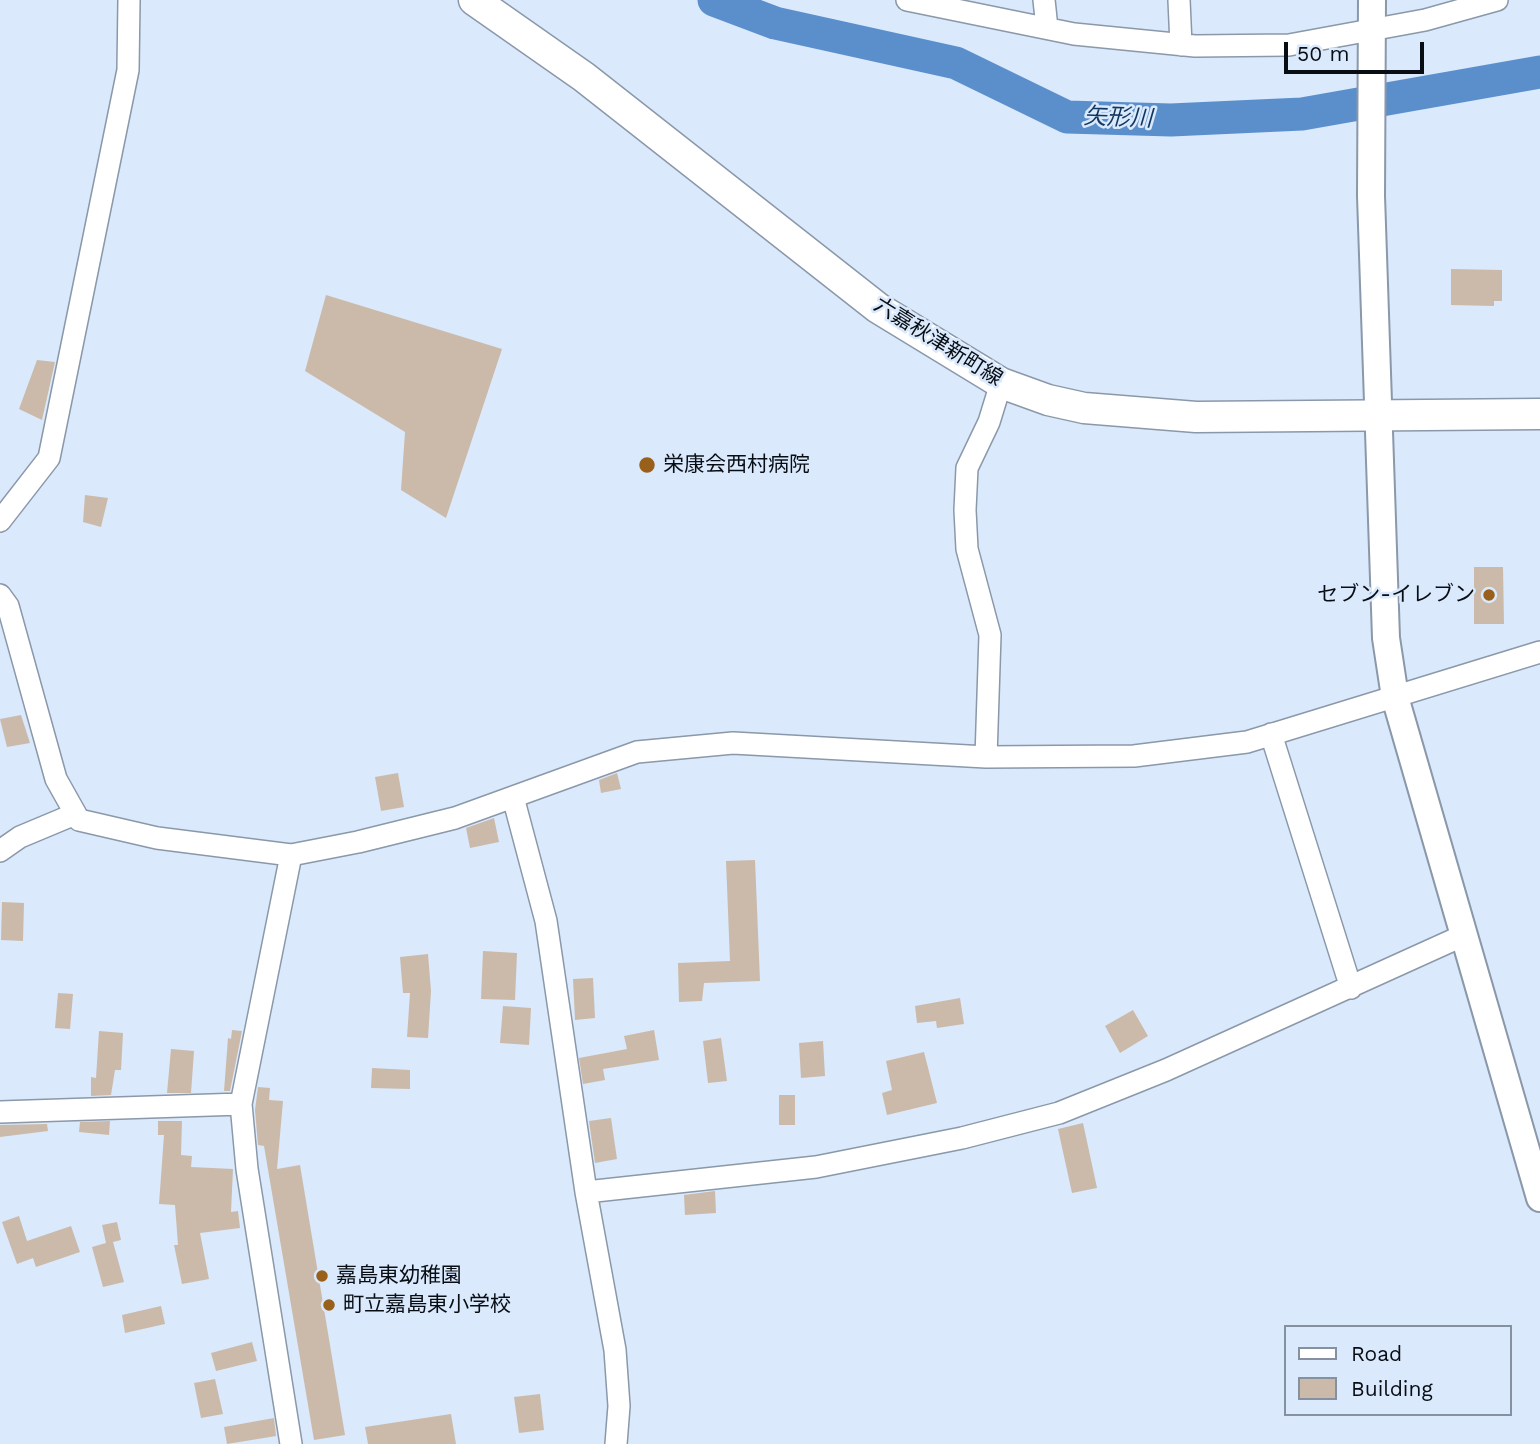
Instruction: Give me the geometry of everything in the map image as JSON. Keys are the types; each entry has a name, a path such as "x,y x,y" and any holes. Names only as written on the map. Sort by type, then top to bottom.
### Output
{"main road":[{"name":"六嘉秋津新町線","path":"474,0 584,77 878,309 1001,383 1048,400 1096,409 1196,417 1540,414"}],"street":[{"path":"0,521 50,458 128,71 130,0"},
{"path":"907,0 1047,28 1181,45 1289,45 1371,27 1425,20 1497,0"},
{"path":"1044,0 1047,28"},
{"path":"1179,0 1181,45"},
{"path":"1372,0 1371,196 1385,638 1395,697 1540,1198"},
{"path":"986,757 990,635 967,549 966,489 967,468 989,422 1001,383"},
{"path":"0,595 8,606 56,779 79,820 157,838 291,855 455,818 637,752 733,743 986,757 1134,755 1247,742 1540,652"},
{"path":"1271,734 1351,988"},
{"path":"513,797 547,920 586,1192 615,1350 619,1406 616,1444"},
{"path":"0,851 20,837 75,814"},
{"path":"291,855 241,1104 247,1169 291,1444"},
{"path":"586,1192 816,1167 962,1138 1059,1113 1166,1070 1462,936"},
{"path":"0,1112 241,1104"}],"building":[{"path":"1451,269 1502,270 1502,301 1494,301 1494,306 1451,305"},
{"path":"326,295 502,349 446,518 401,490 405,432 305,371"},
{"path":"37,360 55,362 42,420 19,409"},
{"path":"85,495 108,498 101,527 83,522"},
{"name":"セブン-イレブン","path":"1474,567 1503,567 1504,624 1474,624"},
{"path":"21,715 30,743 7,747 0,719"},
{"path":"398,773 404,807 381,811 375,777"},
{"path":"617,773 621,789 601,793 599,780"},
{"path":"494,818 499,842 470,848 466,828"},
{"path":"755,860 760,981 704,983 702,1001 679,1002 678,963 730,961 726,861"},
{"path":"2,902 24,903 23,941 1,940"},
{"path":"483,951 517,953 515,1000 481,999"},
{"path":"428,954 431,991 428,1038 407,1037 410,993 403,993 400,957"},
{"path":"593,978 595,1018 575,1020 573,979"},
{"path":"58,993 73,994 70,1029 55,1028"},
{"path":"960,998 964,1024 937,1028 936,1021 917,1023 915,1006"},
{"path":"503,1006 531,1008 529,1045 500,1043"},
{"path":"1133,1010 1148,1036 1120,1053 1105,1026"},
{"path":"232,1030 242,1031 230,1091 224,1091 228,1038 231,1039"},
{"path":"654,1030 659,1060 603,1069 605,1080 583,1084 579,1058 627,1049 624,1036"},
{"path":"99,1031 123,1033 121,1070 115,1070 111,1095 91,1096 91,1077 96,1078"},
{"path":"721,1038 727,1081 708,1083 703,1041"},
{"path":"823,1041 825,1076 801,1078 799,1043"},
{"path":"171,1049 194,1051 191,1093 167,1093"},
{"path":"924,1052 937,1103 887,1115 882,1093 892,1090 886,1061"},
{"path":"372,1068 410,1070 410,1089 371,1088"},
{"path":"258,1087 270,1088 269,1100 283,1101 277,1169 300,1165 345,1435 314,1440 264,1146 258,1145 255,1110"},
{"path":"779,1095 795,1095 795,1125 779,1125"},
{"path":"611,1118 617,1159 595,1163 589,1121"},
{"path":"110,1121 109,1135 79,1132 80,1122"},
{"path":"158,1121 182,1121 181,1155 192,1156 191,1167 233,1169 231,1212 238,1211 240,1228 200,1233 209,1279 182,1284 174,1245 178,1245 175,1205 159,1204 164,1135 158,1135"},
{"path":"1083,1123 1097,1188 1072,1193 1058,1129"},
{"path":"47,1124 48,1131 0,1137 0,1125"},
{"path":"715,1191 716,1213 685,1215 684,1195"},
{"path":"19,1216 27,1241 71,1226 80,1252 36,1267 33,1258 17,1264 2,1222"},
{"path":"117,1222 121,1240 113,1242 124,1282 103,1287 92,1247 106,1243 102,1225"},
{"path":"161,1306 165,1324 125,1333 122,1315"},
{"path":"252,1342 257,1361 216,1371 211,1353"},
{"path":"215,1379 223,1414 201,1418 194,1383"},
{"path":"540,1394 544,1430 519,1433 514,1397"},
{"path":"451,1414 456,1444 368,1444 365,1427"},
{"path":"274,1418 276,1436 227,1444 224,1427"}],"waterway":[{"name":"矢形川","path":"714,0 775,23 956,63 1067,117 1171,120 1302,114 1540,72"}],"place":[{"name":"栄康会西村病院","path":"647,465"},
{"name":"セブン-イレブン","path":"1489,595"},
{"name":"嘉島東幼稚園","path":"322,1276"},
{"name":"町立嘉島東小学校","path":"329,1305"}]}
